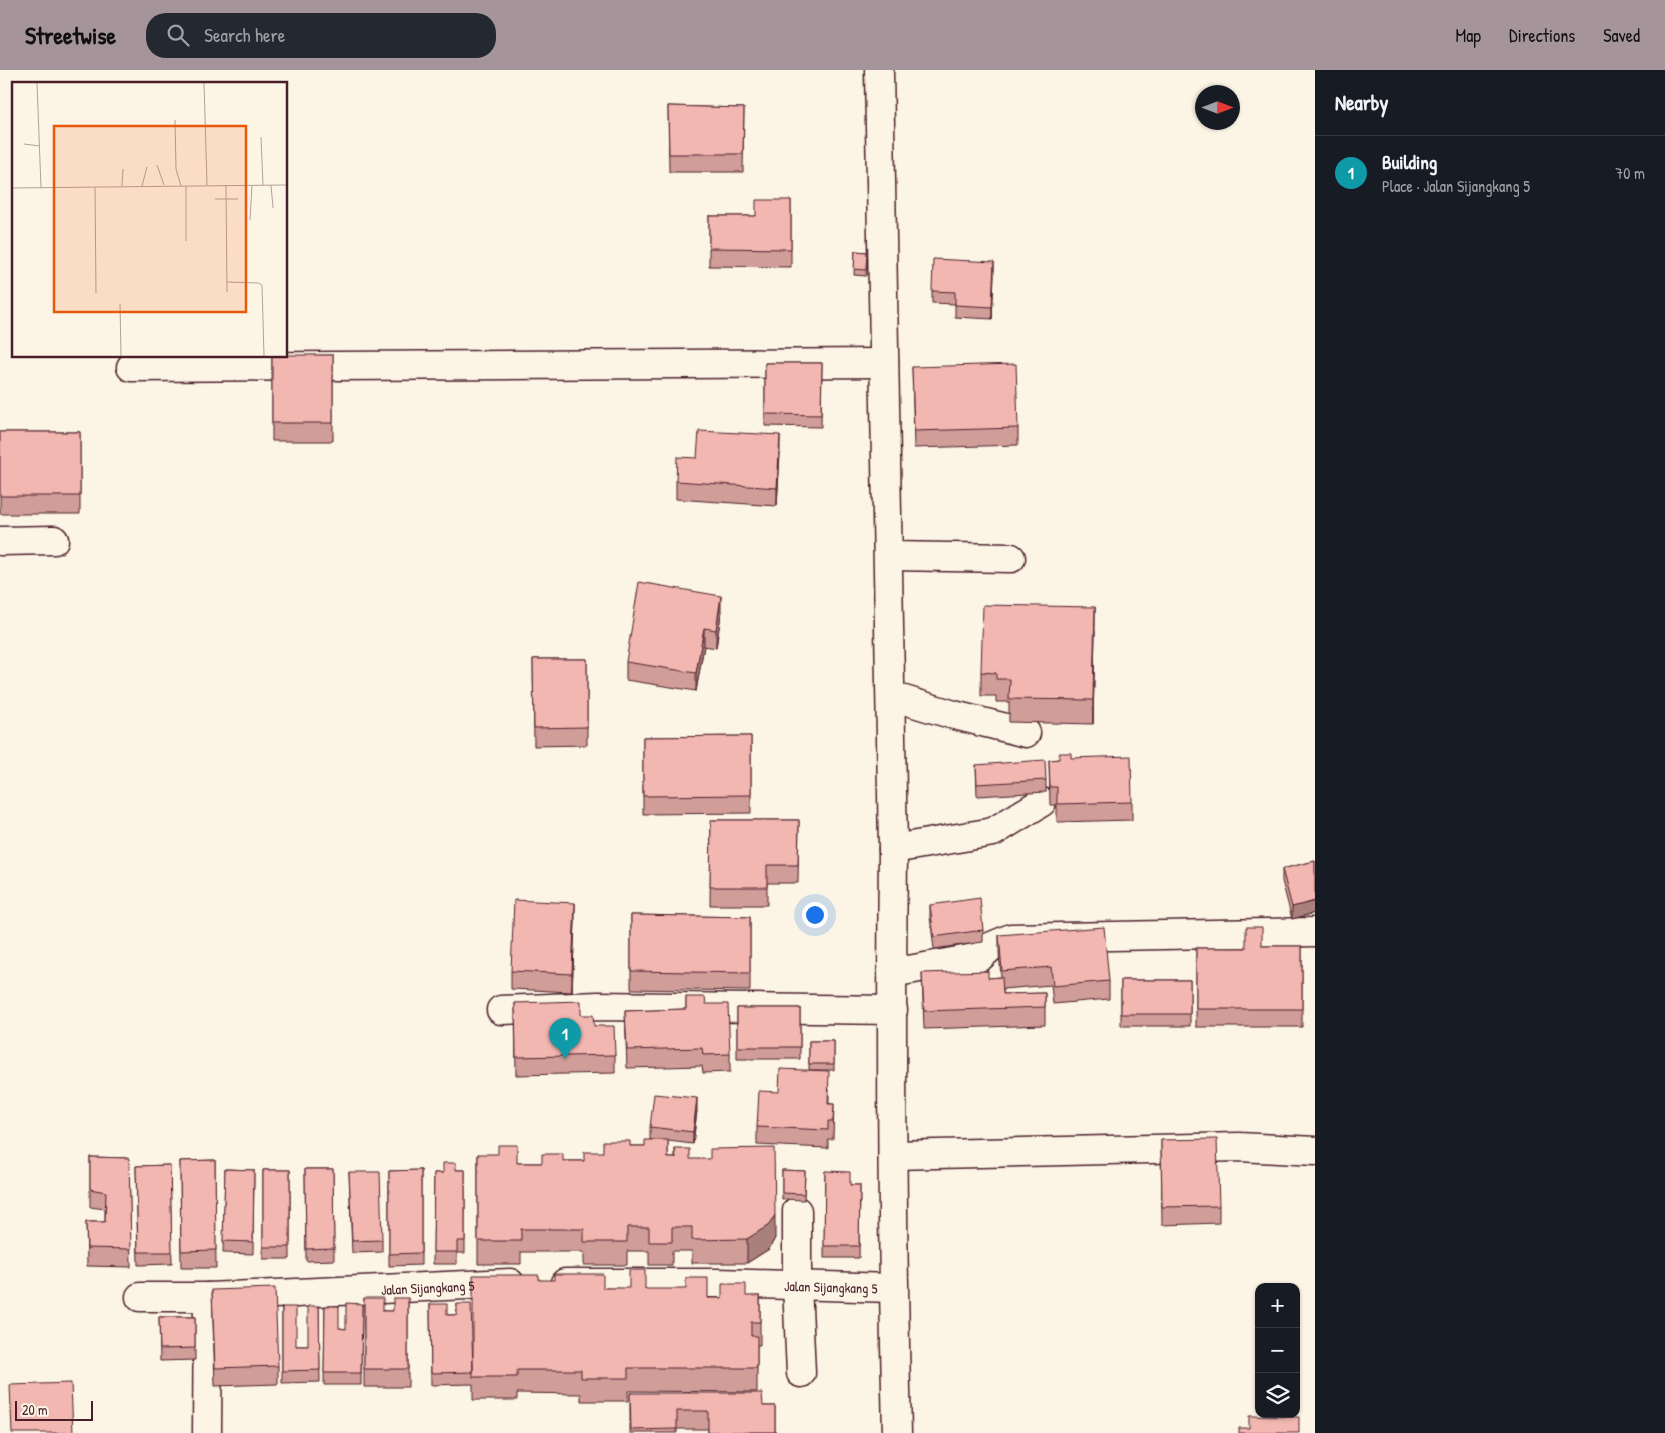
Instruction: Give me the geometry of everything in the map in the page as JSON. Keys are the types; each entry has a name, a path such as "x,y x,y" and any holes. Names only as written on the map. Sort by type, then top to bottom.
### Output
{"street":[{"path":"878,70 894,849 892,973 897,1433"},
{"path":"131,367 884,363"},
{"path":"0,541 54,540"},
{"path":"889,556 1011,558"},
{"path":"891,696 954,715 1026,733"},
{"path":"894,849 993,832 1042,802"},
{"path":"892,973 980,957 992,946 1011,938 1315,932"},
{"path":"501,1010 598,1006 696,1006 893,1010"},
{"path":"894,1155 1239,1147 1315,1151"},
{"path":"797,1211 800,1373"},
{"name":"Jalan Sijangkang 5","path":"140,1297 208,1297 538,1283 718,1283 894,1288"},
{"path":"207,1433 208,1297"}],"building":[{"path":"668,106 744,108 743,154 669,154"},
{"path":"756,200 791,200 791,249 709,248 709,216 756,216"},
{"path":"855,251 867,252 866,270 854,269"},
{"path":"933,259 994,262 992,307 955,305 955,292 932,291"},
{"path":"288,355 333,355 333,423 272,423 272,358 288,358"},
{"path":"765,363 822,363 821,415 765,414"},
{"path":"1016,364 1018,428 914,431 912,367"},
{"path":"699,431 780,435 777,488 676,481 677,457 697,458"},
{"path":"0,432 80,432 80,496 0,496"},
{"path":"639,582 721,596 716,630 704,628 696,673 626,662"},
{"path":"983,605 1095,607 1093,700 1009,699 1010,679 996,679 996,673 981,672"},
{"path":"533,659 587,659 587,727 534,728"},
{"path":"751,736 751,795 643,796 643,737"},
{"path":"1059,753 1071,753 1071,758 1131,756 1132,802 1057,804 1057,787 1050,787 1049,760 1059,759"},
{"path":"1045,760 1046,780 977,784 976,765"},
{"path":"711,820 799,820 798,865 767,865 767,887 710,887"},
{"path":"1315,861 1315,901 1292,907 1282,869"},
{"path":"980,898 983,930 934,937 930,905"},
{"path":"514,900 575,903 572,974 511,971"},
{"path":"631,915 750,917 750,973 631,971"},
{"path":"1104,927 1109,981 1053,986 1051,967 1002,971 999,935"},
{"path":"1246,927 1262,927 1262,946 1302,946 1302,1009 1196,1009 1196,948 1246,948"},
{"path":"988,971 988,978 1002,977 1003,994 1045,993 1045,1007 924,1011 922,973"},
{"path":"1121,980 1190,980 1190,1014 1121,1014"},
{"path":"686,997 705,997 706,1004 728,1004 730,1054 703,1055 702,1048 627,1050 625,1011 686,1009"},
{"path":"581,1001 581,1015 593,1015 594,1026 614,1026 615,1055 516,1057 515,1003"},
{"path":"737,1008 800,1008 800,1047 737,1047"},
{"path":"809,1041 834,1041 834,1064 809,1064"},
{"path":"780,1069 829,1071 828,1104 834,1104 833,1121 828,1121 828,1130 757,1127 759,1091 779,1092"},
{"path":"654,1094 697,1098 693,1132 650,1127"},
{"path":"1217,1139 1219,1206 1162,1207 1161,1140"},
{"path":"645,1140 668,1140 668,1158 676,1158 675,1149 690,1149 690,1159 710,1159 710,1149 774,1148 775,1215 769,1225 747,1239 692,1240 692,1227 672,1227 672,1242 649,1242 649,1227 627,1227 627,1242 584,1242 584,1229 521,1229 521,1241 478,1241 478,1154 498,1154 498,1145 517,1145 517,1163 542,1163 542,1154 563,1154 563,1161 584,1161 584,1152 603,1152 603,1141 630,1141 630,1146 645,1146"},
{"path":"90,1157 129,1158 131,1249 87,1248 86,1222 105,1222 106,1192 90,1189"},
{"path":"215,1160 216,1250 181,1251 180,1161"},
{"path":"443,1163 456,1163 456,1170 465,1170 465,1241 457,1241 457,1252 433,1252 434,1173 443,1173"},
{"path":"170,1165 172,1252 138,1252 136,1166"},
{"path":"225,1169 254,1170 253,1242 223,1241"},
{"path":"305,1169 333,1169 334,1248 306,1249"},
{"path":"263,1170 290,1170 290,1247 263,1247"},
{"path":"421,1170 421,1253 389,1254 389,1171"},
{"path":"782,1170 805,1171 804,1194 782,1193"},
{"path":"825,1171 850,1172 850,1185 860,1185 859,1246 824,1246"},
{"path":"349,1172 380,1172 382,1240 352,1241"},
{"path":"629,1270 645,1270 645,1289 686,1289 686,1278 708,1278 708,1298 722,1298 722,1284 746,1284 746,1296 760,1296 760,1322 751,1322 751,1336 757,1336 757,1368 628,1368 628,1378 581,1378 581,1370 517,1370 517,1377 473,1377 473,1275 539,1275 539,1280 554,1280 554,1274 603,1274 603,1288 629,1288"},
{"path":"275,1288 278,1366 215,1368 212,1290"},
{"path":"364,1298 383,1298 383,1311 393,1311 393,1298 408,1298 408,1369 364,1369"},
{"path":"346,1303 362,1304 361,1373 324,1373 325,1306 339,1306 339,1328 346,1329"},
{"path":"430,1304 447,1304 447,1315 457,1315 457,1304 471,1304 473,1372 431,1373"},
{"path":"308,1306 319,1306 320,1370 282,1371 282,1307 296,1307 296,1346 308,1346"},
{"path":"159,1317 195,1317 195,1348 160,1349"},
{"path":"71,1383 73,1433 12,1433 10,1385"},
{"path":"630,1393 762,1393 763,1406 775,1406 775,1432 708,1432 708,1411 677,1411 677,1429 631,1430"},
{"path":"1249,1416 1255,1416 1255,1418 1299,1418 1299,1433 1239,1433 1239,1428 1249,1428"}],"place":[{"name":"Building","path":"565,1059"}]}
